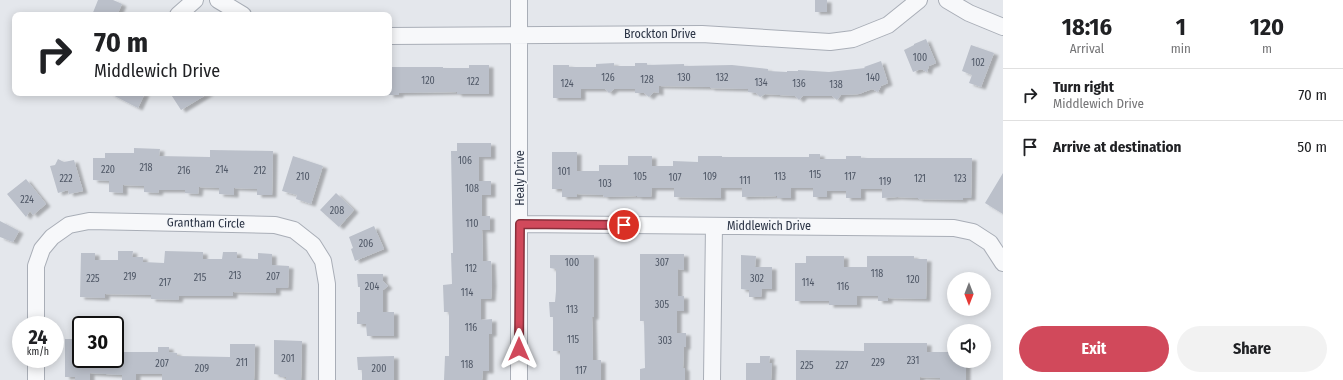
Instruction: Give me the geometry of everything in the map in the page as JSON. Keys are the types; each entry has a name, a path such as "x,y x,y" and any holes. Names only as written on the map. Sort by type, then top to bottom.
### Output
{"street":[{"path":"181,12 195,0"},
{"path":"218,0 238,12"},
{"name":"Healy Drive","path":"519,0 519,380"},
{"name":"Brockton Drive","path":"392,36 702,34 830,42 853,39 888,25 919,0"},
{"path":"947,0 969,13 1003,26"},
{"name":"Grantham Circle","path":"36,316 36,266 42,249 52,237 69,226 89,221 275,225 294,230 313,245 323,261 327,284 327,380"},
{"name":"Middlewich Drive","path":"520,224 954,228 973,232 990,243 1003,263"},
{"path":"712,380 714,226"},
{"path":"36,368 36,380"}],"building":[{"path":"98,0 113,0 122,4 118,12 93,12"},
{"path":"815,0 827,0 827,12 815,12"},
{"path":"926,39 936,63 929,66 927,72 921,69 913,72 904,50"},
{"path":"971,45 994,53 981,87 969,83 972,75 962,71"},
{"path":"881,61 888,83 881,86 878,92 872,89 859,94 841,95 837,100 832,96 803,96 799,100 795,96 765,94 760,97 756,93 748,92 748,89 659,86 659,93 654,92 649,97 644,93 635,93 635,89 614,89 609,93 605,89 581,89 581,98 553,98 553,65 569,65 569,67 596,67 596,64 614,63 614,66 635,66 635,63 647,63 647,65 684,64 684,66 732,65 768,69 768,71 787,72 798,70 829,72 865,68 864,67"},
{"path":"469,65 489,65 489,94 457,94 457,92 399,93 399,95 392,95 392,67 469,68"},
{"path":"115,96 144,96 138,108"},
{"path":"172,96 204,96 181,110"},
{"path":"457,143 491,143 491,157 479,157 479,181 491,181 491,195 482,195 482,216 490,216 490,230 482,230 483,261 491,261 492,284 491,299 481,299 481,320 492,319 492,334 489,334 489,371 483,371 482,380 444,380 445,356 449,356 449,312 444,312 443,285 452,284 451,253 453,253 451,151 457,151"},
{"path":"134,148 160,149 159,156 210,157 210,150 273,151 272,195 257,195 257,189 234,188 234,195 219,194 219,188 199,187 198,194 185,193 185,190 159,190 158,193 144,192 144,186 123,185 123,193 109,192 109,181 93,180 93,158 105,158 105,153 134,153"},
{"path":"552,152 577,152 577,171 599,171 599,165 628,165 628,156 652,156 652,166 673,166 673,161 698,162 698,156 809,157 809,154 820,154 820,159 846,159 846,156 861,156 861,158 972,158 971,198 963,198 963,200 897,197 882,198 882,189 861,189 861,198 846,198 846,191 827,191 827,197 813,197 813,188 791,188 791,198 777,198 777,196 742,197 742,188 721,188 721,198 674,197 674,188 652,188 651,197 604,197 603,195 577,194 577,197 562,197 562,189 552,189"},
{"path":"293,156 323,166 311,204 296,199 297,195 282,191"},
{"path":"58,159 64,162 74,160 83,191 69,194 68,190 58,193 50,166 55,165"},
{"path":"1003,173 1003,214 985,203"},
{"path":"26,179 46,204 33,215 30,211 26,217 7,194"},
{"path":"336,193 354,210 339,227 320,210"},
{"path":"0,221 19,231 13,242 0,237"},
{"path":"374,226 384,249 355,261 351,249 353,248 349,237"},
{"path":"118,251 133,251 132,257 143,257 143,262 164,263 165,251 203,252 203,259 222,259 223,252 237,252 237,258 258,259 258,253 272,254 272,265 289,266 288,288 276,288 276,293 233,292 233,296 179,296 178,300 151,299 151,295 105,294 105,298 80,297 81,253 95,253 95,260 118,260"},
{"path":"640,254 684,254 684,270 678,269 678,296 684,296 684,311 677,311 677,333 686,333 683,368 685,368 685,380 640,380 640,369 645,368 644,321 640,321"},
{"path":"550,255 594,255 594,317 592,317 593,360 601,360 601,380 560,380 560,351 553,351 553,317 550,317 549,302 555,302 556,269 550,268"},
{"path":"741,255 756,256 755,267 772,267 772,289 762,289 761,297 749,297 749,290 741,289"},
{"path":"806,256 844,256 844,267 867,267 867,256 914,256 914,259 927,259 926,299 888,298 888,301 878,301 878,296 857,296 857,305 829,305 829,301 795,301 795,263 806,263"},
{"path":"357,274 383,274 383,281 388,286 383,290 383,312 394,312 394,336 367,336 366,324 357,324 357,312 360,312 360,287 358,287"},
{"path":"65,339 72,339 72,368 124,368 124,352 158,352 158,347 169,347 169,352 177,353 177,356 230,357 230,344 255,344 254,380 162,380 162,374 136,374 136,380 122,380 122,375 90,373 90,380 75,380 75,377 65,377"},
{"path":"274,340 302,341 301,380 286,380 286,377 280,377 280,375 274,374"},
{"path":"864,343 927,343 927,352 947,352 947,368 966,368 966,380 940,380 940,378 920,377 920,380 796,380 796,350 864,351"},
{"path":"394,356 394,380 362,380 362,370 358,370 357,357"},
{"path":"760,356 770,356 769,363 772,363 771,380 746,380 746,363 760,363"}],"route":[{"path":"519,349 520,224 624,225"}]}
